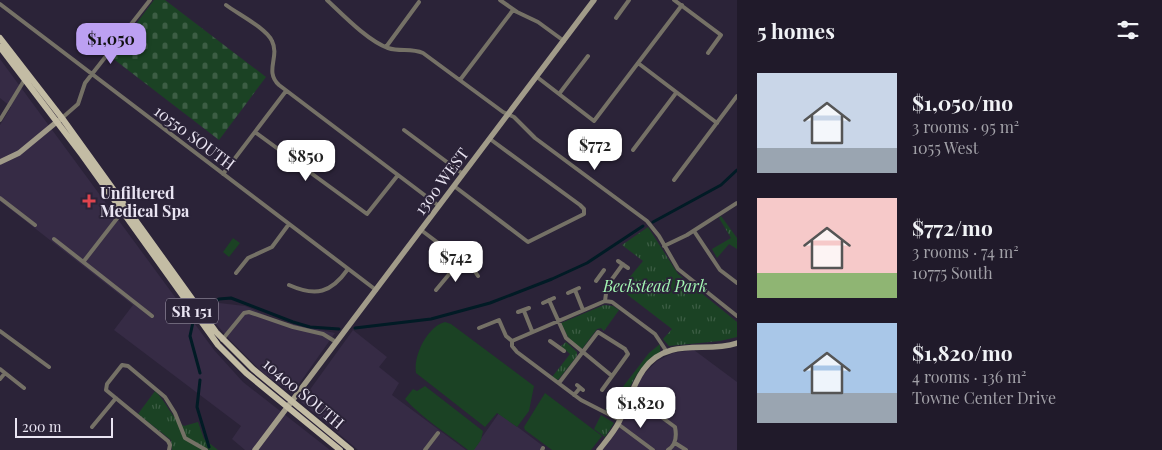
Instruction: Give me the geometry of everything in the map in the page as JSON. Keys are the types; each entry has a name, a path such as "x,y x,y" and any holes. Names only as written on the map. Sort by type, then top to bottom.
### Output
{"main road":[{"name":"SR 151","path":"0,38 25,77"},
{"name":"SR 151","path":"0,47 59,120 222,340"},
{"name":"SR 151","path":"104,180 122,212"},
{"name":"10400 SOUTH","path":"122,212 208,333 246,373 340,450"},
{"name":"10400 SOUTH","path":"222,340 239,357 351,450"}],"street":[{"path":"0,162 19,152 78,104 82,88 91,74 150,0"},
{"path":"327,0 346,18 386,47 411,49 423,53 518,121 535,138 647,221 674,264 683,274 737,316"},
{"path":"500,0 513,10 535,20 564,42"},
{"name":"1300 WEST","path":"256,450 594,0"},
{"path":"616,18 629,0"},
{"path":"674,0 721,35 708,52"},
{"path":"386,47 420,2"},
{"name":"10550 SOUTH","path":"0,4 376,290"},
{"path":"226,5 272,40 275,48 271,68 272,76 286,91 439,206"},
{"path":"537,77 594,121 682,5"},
{"path":"460,80 513,10"},
{"path":"559,94 588,56"},
{"path":"638,64 717,123"},
{"path":"0,120 25,77"},
{"path":"223,174 286,91"},
{"path":"633,150 676,93"},
{"path":"674,180 737,96"},
{"path":"404,130 463,174"},
{"path":"255,132 366,214 398,175"},
{"path":"454,186 528,242 580,217 585,212 580,205 490,139"},
{"path":"0,198 35,225"},
{"path":"664,246 694,231 737,203"},
{"path":"84,261 122,212"},
{"path":"236,273 248,258 272,246 289,224"},
{"path":"421,230 461,260 478,276"},
{"path":"694,231 720,270 737,283"},
{"path":"54,239 152,316"},
{"path":"436,290 461,260"},
{"path":"618,261 628,268"},
{"path":"605,301 605,291 609,282 623,264"},
{"path":"289,285 307,292 322,292 336,284 348,269"},
{"path":"596,281 604,270"},
{"path":"600,276 609,282"},
{"path":"568,293 577,289 583,310"},
{"path":"543,303 554,298"},
{"path":"549,300 566,338 612,376"},
{"path":"512,341 557,320 605,301 612,302 655,334 667,352"},
{"path":"518,312 529,308"},
{"path":"524,311 532,331"},
{"path":"222,340 244,313 249,312 293,327 323,334 336,342"},
{"path":"479,328 504,318"},
{"path":"499,320 506,336 512,341 512,346 517,352 574,395 619,422 653,450"},
{"path":"0,331 49,367"},
{"path":"559,383 598,332 628,352 602,390"},
{"path":"557,346 566,338"},
{"path":"550,341 564,351"},
{"path":"598,450 619,422 636,381 645,368 667,352 687,347 723,346 737,342"},
{"path":"169,450 169,442 106,388 120,367 128,366 166,397 178,418 185,438 206,450"},
{"path":"0,369 24,388"},
{"path":"0,379 5,373"},
{"path":"574,395 580,388"},
{"path":"92,427 116,398"},
{"path":"628,398 641,402 675,427 675,443 670,449"},
{"path":"425,450 438,432"},
{"path":"675,443 686,450"}],"shaded area":[{"path":"0,59 214,350 243,382 330,450 245,450 232,439 241,426 114,330 133,305 0,201 0,125 11,107 0,98"},
{"path":"219,303 245,306 279,321 335,333 292,394 263,373 229,339 204,310"},
{"path":"353,330 387,357 379,367 399,383 392,395 466,450 358,450 301,402"},
{"path":"694,350 737,382 737,450 602,450 623,421 630,397 641,377 657,361 673,353"},
{"path":"499,413 543,446 540,450 473,450"}],"green space":[{"path":"154,0 165,0 266,77 219,140 111,57"},
{"path":"721,216 737,238 737,249 729,244 717,258 712,249 731,238 719,218"},
{"name":"Beckstead Park","path":"648,227 678,274 737,322 737,337 720,341 669,346 663,339 672,329 620,289 643,261 622,245"},
{"path":"233,238 240,243 229,257 223,252"},
{"path":"604,305 613,306 619,310 604,331 601,328 597,329 582,349 580,349 569,339 561,323"},
{"path":"445,322 451,324 534,386 529,411 517,427 497,413 485,427 416,373 417,358 423,342 433,329"},
{"path":"566,342 577,352 577,356 558,380 552,377 570,354 561,346"},
{"path":"660,344 660,352 638,373 619,414 614,415 605,410 649,353"},
{"path":"425,386 483,431 481,440 474,450 468,450 427,419 405,399 413,389 417,391"},
{"path":"155,391 176,419 184,426 198,422 204,439 218,450 172,450 171,440 138,414"},
{"path":"545,393 602,436 591,450 552,450 525,430 524,427"},
{"path":"601,415 614,423 605,437 594,429"}],"waterway":[{"path":"653,222 721,185 737,170"},
{"path":"355,328 431,319 490,303 587,263 643,226"},
{"path":"205,309 219,299 231,298 310,327 339,329"},
{"path":"193,322 190,336 200,373"},
{"path":"200,380 197,407 209,447"}],"place":[{"name":"Unfiltered Medical Spa","path":"89,201"}]}
